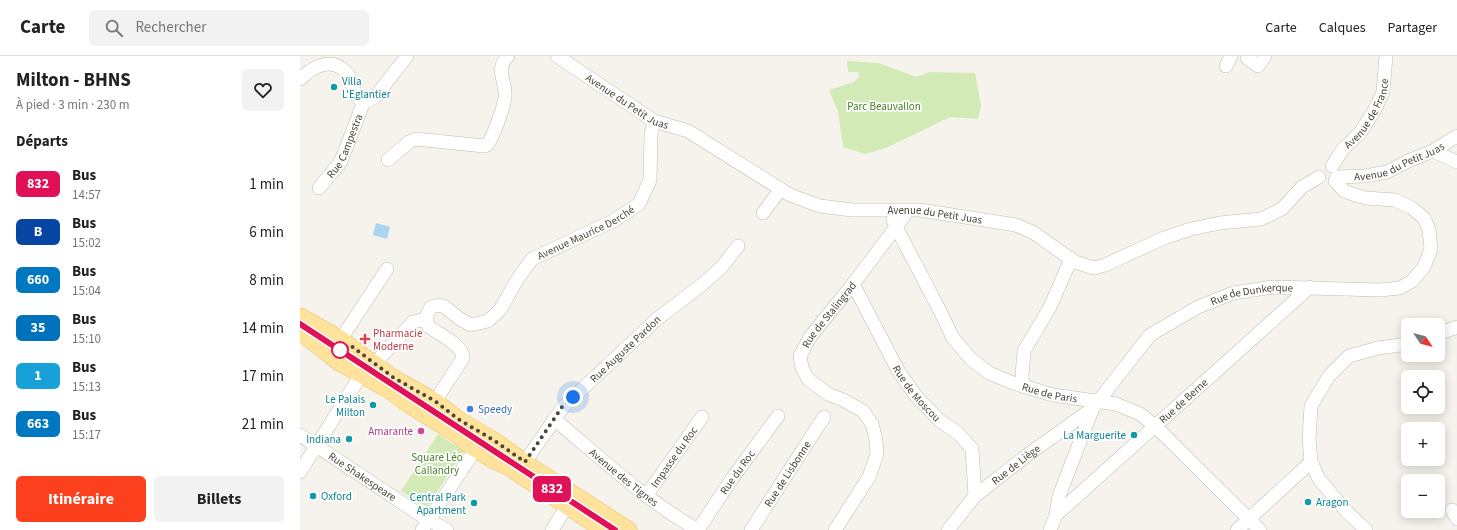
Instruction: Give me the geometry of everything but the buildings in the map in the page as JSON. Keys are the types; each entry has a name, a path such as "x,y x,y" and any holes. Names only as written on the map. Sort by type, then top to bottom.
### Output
{"main road":[{"path":"300,316 341,339 400,381 435,401 458,419 484,434 629,530"},
{"path":"300,332 330,356 387,389 491,459 508,467 603,530"}],"street":[{"name":"Rue Campestra","path":"300,79 313,67 325,62 337,64 348,74 357,97 364,101 370,100 376,96 407,56"},
{"path":"388,160 409,142 416,139 484,146 487,145 494,131 505,98 501,66 503,60 508,56"},
{"name":"Avenue du Petit Juas","path":"557,56 654,121 688,131 790,195 820,206 852,210 920,210 1016,225 1034,233 1075,262 1094,268 1105,265 1164,238 1191,229 1220,223 1261,219 1282,208 1302,187 1319,177 1319,172 1322,167 1326,165 1335,175 1365,176 1387,172 1410,160 1433,151 1457,136"},
{"path":"1247,58 1258,66 1265,56"},
{"name":"Avenue de France","path":"1335,175 1343,149 1360,133 1374,111 1383,92 1386,56"},
{"name":"Rue Campestra","path":"319,188 339,164 364,101"},
{"name":"Avenue Maurice Derché","path":"426,318 426,315 431,307 439,305 445,307 460,320 471,325 488,321 500,310 517,280 532,259 613,221 639,204 650,180 651,134 654,121"},
{"path":"1433,151 1457,162"},
{"name":"Rue de Dunkerque","path":"1050,530 1056,515 1059,496 1096,405 1150,335 1198,307 1233,293 1272,287 1380,290 1400,288 1412,281 1424,267 1431,249 1430,230 1424,218 1412,208 1395,200 1366,198 1344,191 1335,175"},
{"path":"763,213 780,190"},
{"path":"888,210 896,227 908,210"},
{"name":"Rue de Stalingrad","path":"835,530 869,477 876,454 876,440 872,424 863,411 828,394 808,379 802,368 800,356 810,337 853,284 896,227"},
{"name":"Rue de Paris","path":"896,227 953,338 971,359 989,374 1053,395 1096,405 1116,404 1140,414 1155,426 1260,530"},
{"name":"Rue Auguste Pardon","path":"525,462 562,407 656,319 716,273 738,246"},
{"path":"1023,386 1022,375 1024,351 1050,307 1071,259"},
{"path":"341,339 387,269"},
{"name":"Rue de Moscou","path":"853,284 899,372 916,396 940,421 958,433 972,449 975,496"},
{"name":"Rue de Berne","path":"1056,515 1310,287"},
{"path":"375,363 413,322 426,318 426,322 429,327 459,347 463,353 463,358 425,415"},
{"path":"1445,331 1457,327"},
{"path":"1366,530 1346,511 1319,479 1311,462 1309,439 1311,406 1329,376 1349,356 1378,348 1401,345"},
{"path":"300,472 361,375"},
{"name":"Rue de Liège","path":"948,530 975,496 1026,456 1096,405"},
{"name":"Impasse du Roc","path":"646,496 702,416"},
{"name":"Rue du Roc","path":"698,530 731,480 778,416"},
{"name":"Rue de Lisbonne","path":"751,530 824,417"},
{"name":"Avenue des Tignes","path":"554,419 646,496 679,526 698,530"},
{"path":"426,525 476,449 484,434"},
{"name":"Rue Shakespeare","path":"300,435 426,525 447,530"},
{"path":"1237,530 1311,462"},
{"path":"552,530 567,506"}],"green space":[{"name":"Parc Beauvallon","path":"847,61 879,63 916,77 930,72 975,73 981,106 978,119 950,117 886,148 865,154 843,147 838,111 829,90 854,82 859,77 858,72 848,72"},
{"name":"Square Léo Callandry","path":"438,434 464,451 427,507 401,491"}],"water":[{"path":"376,223 390,227 387,239 373,235"}],"bus line":[{"name":"832","path":"300,324 615,530"}],"place":[{"name":"Villa L'Eglantier","path":"334,87"},
{"name":"Pharmacie Moderne","path":"365,339"},
{"name":"Le Palais Milton","path":"373,405"},
{"name":"Speedy","path":"470,409"},
{"name":"Amarante","path":"421,431"},
{"name":"La Marguerite","path":"1134,435"},
{"name":"Indiana","path":"349,439"},
{"name":"Oxford","path":"313,496"},
{"name":"Aragon","path":"1308,502"},
{"name":"Central Park Apartment","path":"474,503"}],"route":[{"path":"340,350 350,345 394,378 435,401 458,419 495,441 525,462 562,407 573,397"}]}
